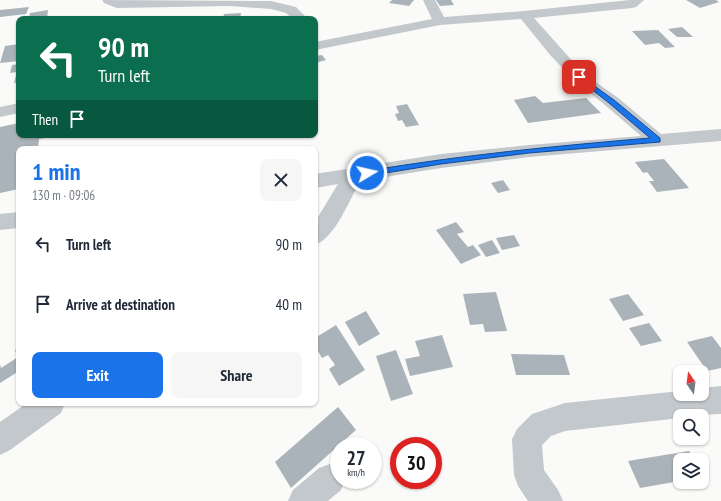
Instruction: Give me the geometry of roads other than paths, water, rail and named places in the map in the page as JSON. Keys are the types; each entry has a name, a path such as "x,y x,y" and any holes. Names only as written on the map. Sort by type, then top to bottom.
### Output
{"street":[{"path":"108,0 118,4 230,2 271,5 291,10 298,16"},
{"path":"429,0 440,21"},
{"path":"318,45 440,21 524,15 632,4 638,0"},
{"path":"524,15 556,53 579,77 611,101 657,140"},
{"path":"0,112 16,109"},
{"path":"318,181 441,161 522,152 721,135"},
{"path":"318,233 325,225 353,176"},
{"path":"0,222 16,220"},
{"path":"547,501 529,475 527,446 527,439 542,424 565,417 721,400"},
{"path":"0,440 47,406"},
{"path":"304,501 330,479"}]}
